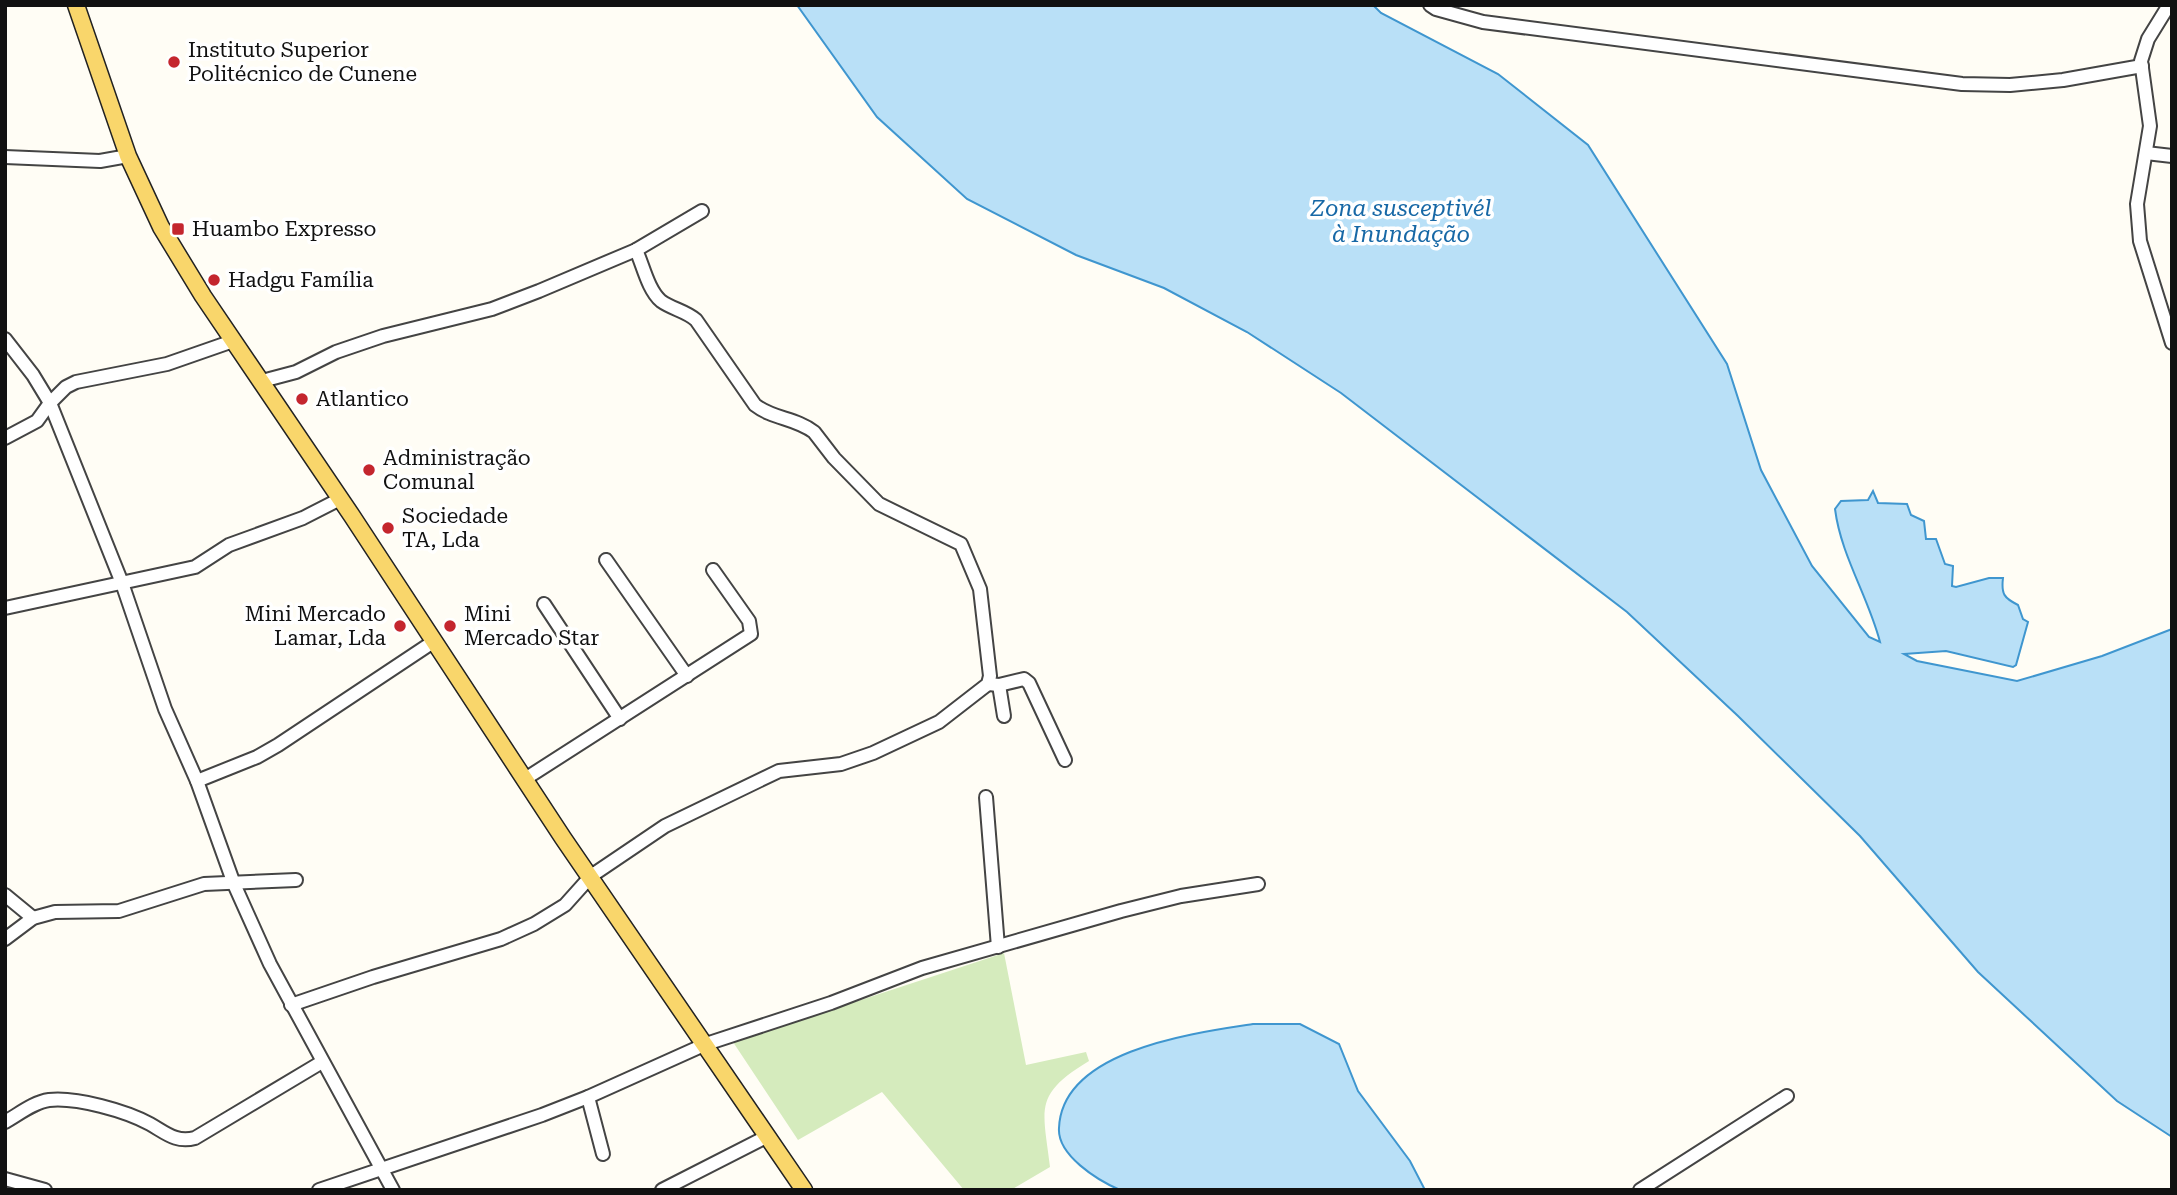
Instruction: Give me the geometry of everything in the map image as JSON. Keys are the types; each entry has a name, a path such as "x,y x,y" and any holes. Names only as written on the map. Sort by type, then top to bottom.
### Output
{"main road":[{"path":"76,5 128,156 161,227 203,296 525,779 804,1190"}],"street":[{"path":"1430,5 1483,22 1962,84 2010,85 2063,80 2142,66"},
{"path":"2169,5 2148,39 2141,61 2150,125 2137,204 2140,241 2172,343"},
{"path":"2146,153 2172,156"},
{"path":"5,157 100,161 128,156"},
{"path":"261,381 296,372 336,352 383,336 492,309 636,250 702,211"},
{"path":"636,250 655,294 666,304 696,320 755,405 764,412 805,425 814,432 860,487 886,510 961,544 980,589 990,676 1004,716"},
{"path":"5,339 33,375 50,403 122,583 165,709 197,781 234,884 291,1005 393,1190"},
{"path":"5,438 37,421 50,403 76,382 167,363 233,341"},
{"path":"5,608 195,567 229,545 303,518 340,499"},
{"path":"606,561 687,676"},
{"path":"525,779 751,634 749,621 713,570"},
{"path":"544,604 620,719"},
{"path":"197,781 257,757 278,745 433,642"},
{"path":"291,1005 501,939 534,924 560,908 591,876 659,829 750,784 788,769 841,764 873,753 930,727 993,684 1024,679 1029,683 1065,760"},
{"path":"986,797 998,947"},
{"path":"5,939 33,918 55,912 119,911 197,886 296,880"},
{"path":"319,1190 351,1184 382,1168 529,1119 588,1097 706,1044 831,1003 922,968 1157,902 1258,884"},
{"path":"5,895 33,918"},
{"path":"5,1122 40,1103 63,1100 132,1115 171,1138 184,1141 195,1138 321,1062"},
{"path":"1640,1190 1787,1096"},
{"path":"588,1097 603,1154"},
{"path":"662,1190 768,1136"},
{"path":"5,1179 45,1190"}],"green space":[{"path":"1004,953 1026,1065 1086,1052 1089,1061 1058,1084 1050,1094 1044,1116 1050,1167 1011,1190 964,1190 882,1092 798,1140 733,1042"}],"water":[{"name":"Zona susceptivél à Inundação","path":"797,5 1373,5 1381,13 1498,74 1588,145 1727,364 1761,470 1812,566 1869,637 1880,642 1843,543 1835,509 1841,501 1868,500 1873,491 1878,503 1907,504 1911,515 1924,521 1926,539 1936,539 1945,564 1953,566 1952,586 1989,578 2003,578 2004,595 2018,605 2023,619 2028,622 2016,665 2013,667 1946,651 1904,654 1917,661 2017,681 2102,656 2172,629 2172,1137 2117,1101 1978,972 1860,836 1627,612 1341,393 1247,332 1164,288 1076,255 967,199 877,117"},
{"path":"1253,1024 1300,1024 1339,1044 1358,1091 1410,1161 1425,1190 1120,1190 1090,1173 1064,1148 1059,1128 1066,1102 1082,1080 1106,1063 1166,1040"}],"place":[{"name":"Instituto Superior Politécnico de Cunene","path":"174,62"},
{"name":"Huambo Expresso","path":"178,229"},
{"name":"Hadgu Família","path":"214,280"},
{"name":"Atlantico","path":"302,399"},
{"name":"Administração Comunal","path":"369,470"},
{"name":"Sociedade TA, Lda","path":"388,528"},
{"name":"Mini Mercado Lamar, Lda","path":"400,626"},
{"name":"Mini Mercado Star","path":"450,626"}]}
